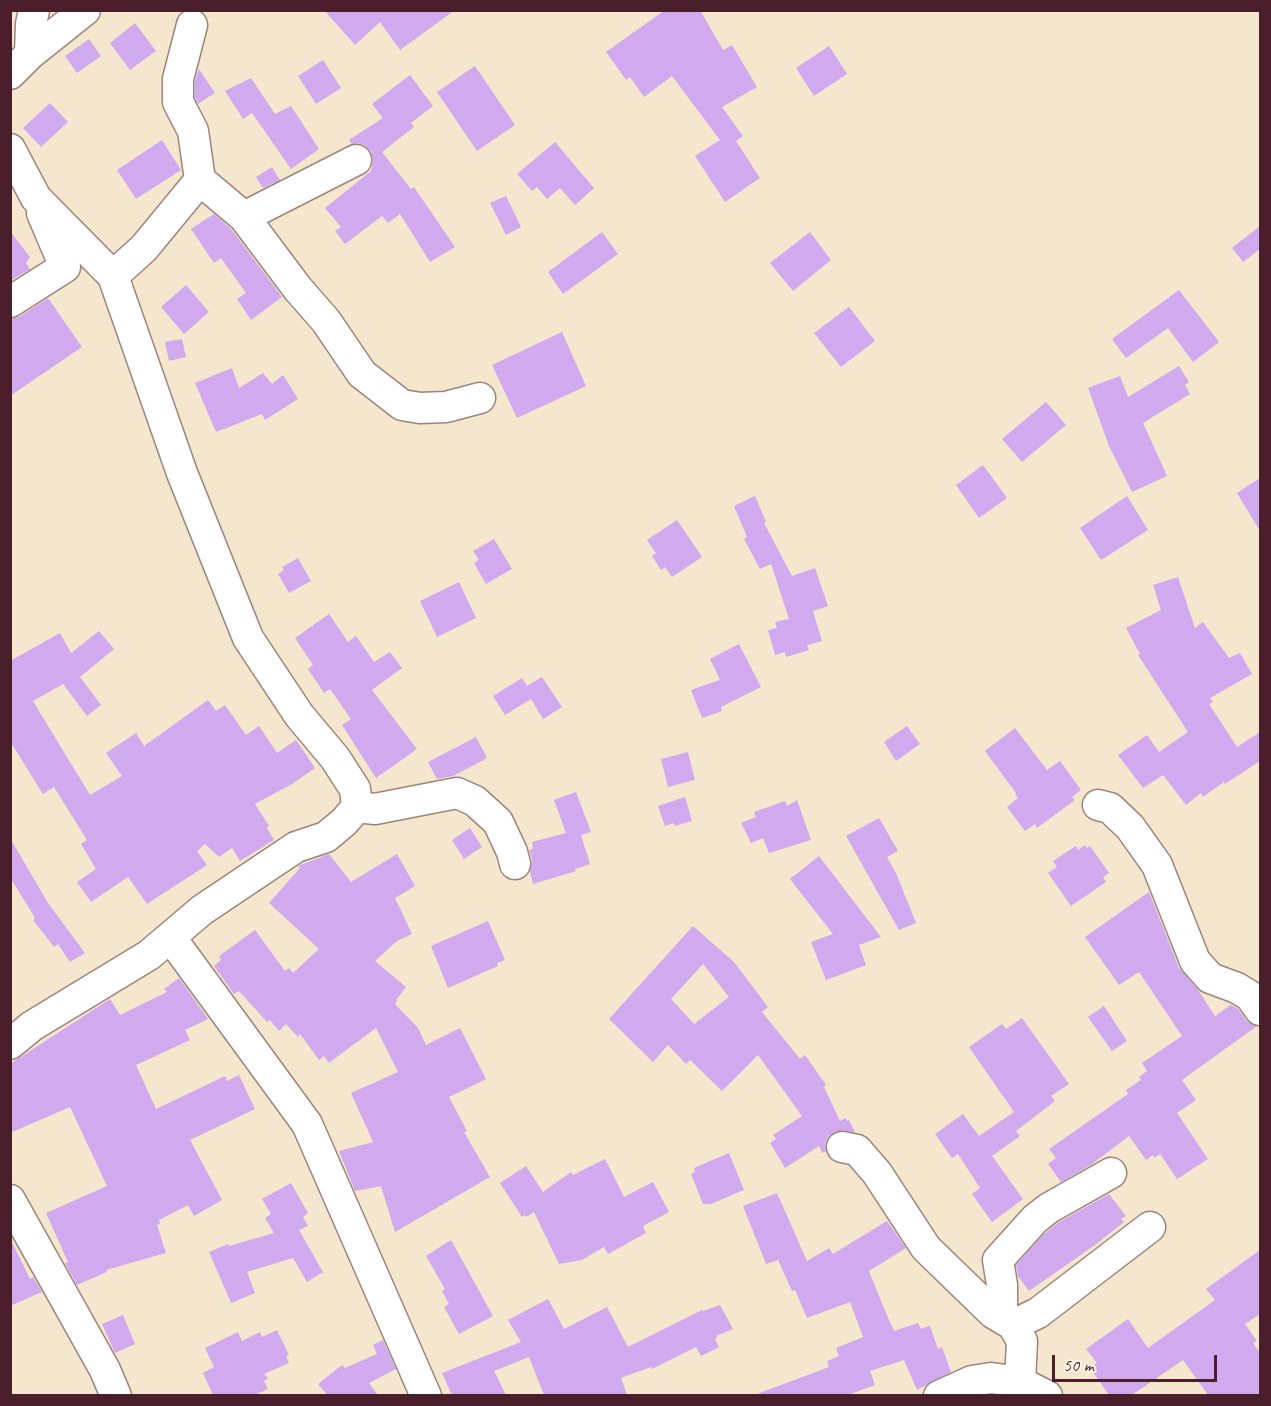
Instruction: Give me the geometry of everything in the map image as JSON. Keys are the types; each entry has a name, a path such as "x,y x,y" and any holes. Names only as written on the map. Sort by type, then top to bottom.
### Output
{"street":[{"path":"20,64 34,10"},
{"path":"20,64 85,10"},
{"path":"192,25 178,79 178,102 193,131 200,180 244,217 326,321 362,374 402,405 436,408 462,404 480,398"},
{"path":"10,149 36,198 65,267 10,302"},
{"path":"244,217 357,160"},
{"path":"113,276 144,248 200,180"},
{"path":"10,1044 32,1026 149,955 202,910 296,847 326,837 357,807 355,789 335,758 299,715 248,638 182,473 113,276 36,198"},
{"path":"357,807 375,809 457,793 475,801 498,822 515,864"},
{"path":"1098,805 1110,808 1130,827 1157,865 1195,961 1210,978 1237,988 1250,996 1260,1010"},
{"path":"171,938 307,1124 426,1395"},
{"path":"842,1147 857,1150 877,1173 926,1248 993,1312 1007,1322 1022,1341 1020,1382"},
{"path":"1007,1322 998,1260 1035,1218 1112,1173"},
{"path":"10,1200 117,1395"},
{"path":"1007,1322 1038,1313 1150,1227"},
{"path":"939,1395 972,1381 992,1378 1020,1382 1047,1395"}],"building":[{"path":"324,10 455,10 400,50 380,22 355,45"},
{"path":"665,10 700,10 723,50 732,45 757,87 722,107 743,136 736,141 760,178 725,202 695,156 720,140 672,76 644,97 630,77 626,80 606,52"},
{"path":"135,23 156,51 130,70 110,43"},
{"path":"89,39 101,56 77,73 65,56"},
{"path":"829,46 847,74 814,96 796,68"},
{"path":"323,60 341,88 316,104 298,76"},
{"path":"475,66 515,125 477,151 437,92"},
{"path":"199,69 215,93 198,104 195,98 195,81"},
{"path":"410,75 433,106 411,123 414,127 382,152 411,189 414,187 455,247 430,262 400,214 388,223 382,216 345,244 335,231 341,227 325,208 371,171 373,160 371,152 365,145 352,144 349,140 383,118 372,104"},
{"path":"251,78 275,114 291,106 319,149 291,169 252,113 243,119 225,91"},
{"path":"50,103 68,122 41,147 23,128"},
{"path":"162,140 181,170 136,199 117,170"},
{"path":"555,142 594,188 575,205 560,188 547,199 537,187 532,191 517,174"},
{"path":"272,167 280,180 263,188 256,177"},
{"path":"506,196 521,227 506,235 490,203"},
{"path":"214,214 231,229 282,297 251,320 237,299 246,293 221,258 214,263 191,229"},
{"path":"1260,226 1260,249 1243,262 1232,248"},
{"path":"10,231 30,257 26,263 30,269 10,281"},
{"path":"602,232 618,254 563,294 548,272"},
{"path":"810,232 831,260 793,291 770,263"},
{"path":"186,285 209,312 184,334 161,307"},
{"path":"1179,290 1219,342 1193,362 1168,328 1126,358 1112,339"},
{"path":"48,298 82,347 10,396 10,319 19,317"},
{"path":"849,307 875,341 841,367 814,333"},
{"path":"562,332 586,386 517,418 492,365"},
{"path":"182,339 186,357 169,361 165,342"},
{"path":"1179,366 1189,382 1185,385 1190,394 1143,423 1167,476 1132,492 1109,446 1088,388 1120,376 1128,397"},
{"path":"232,368 239,388 263,373 272,384 283,375 298,399 265,420 262,414 216,432 195,383"},
{"path":"1046,402 1066,425 1022,462 1002,439"},
{"path":"983,465 1007,498 979,518 956,485"},
{"path":"1260,478 1260,531 1237,493"},
{"path":"755,496 766,522 764,523 792,576 815,568 828,606 813,611 822,641 807,645 809,650 786,657 785,652 775,655 768,630 777,628 775,622 789,619 771,564 760,569 744,539 747,537 734,506"},
{"path":"1127,496 1148,530 1101,560 1080,528"},
{"path":"677,520 702,557 672,577 665,567 661,570 652,556 656,553 647,540"},
{"path":"494,539 512,569 486,584 474,563 479,560 473,551"},
{"path":"298,558 311,581 289,593 278,574 284,570 282,567"},
{"path":"1178,577 1195,628 1203,622 1229,658 1240,653 1252,674 1210,698 1213,702 1209,704 1237,747 1260,732 1260,761 1203,797 1201,793 1186,805 1163,775 1143,788 1118,755 1147,735 1159,752 1188,732 1138,655 1140,654 1126,628 1161,610 1153,585"},
{"path":"459,582 476,618 437,637 420,601"},
{"path":"329,614 348,642 356,636 374,662 390,652 402,668 372,690 417,749 376,778 342,725 351,719 330,689 324,693 308,669 313,665 295,638"},
{"path":"99,631 114,649 80,677 101,705 87,716 63,684 33,701 90,795 122,776 106,753 136,733 144,746 208,700 216,711 225,705 246,735 259,726 277,753 296,740 315,768 292,784 255,804 269,826 267,828 274,840 240,861 232,848 219,857 205,844 197,851 207,865 147,904 128,877 91,902 77,882 96,869 81,844 87,840 54,787 43,794 10,741 10,661 60,633 71,653"},
{"path":"739,644 761,687 721,707 722,711 702,718 691,690 720,680 710,659"},
{"path":"542,677 562,707 543,719 531,699 505,715 493,696 522,678 527,686"},
{"path":"907,726 920,744 896,761 884,742"},
{"path":"1015,728 1047,770 1060,761 1081,790 1072,797 1075,800 1037,828 1035,824 1025,831 1007,807 1018,798 1016,793 985,751"},
{"path":"476,737 487,758 453,776 437,779 428,762"},
{"path":"688,752 695,780 668,787 661,759"},
{"path":"576,792 591,832 581,835 590,864 575,869 576,871 533,884 530,872 532,860 529,850 533,849 532,842 566,833 554,800"},
{"path":"685,797 692,821 675,826 674,823 665,826 658,806"},
{"path":"797,800 811,840 769,853 763,838 751,843 741,823 756,817 754,812 785,801 787,806"},
{"path":"879,818 898,851 887,857 896,873 916,923 899,930 846,836"},
{"path":"470,828 482,847 464,859 452,840"},
{"path":"10,838 48,903 85,953 70,962 58,944 54,947 33,920 35,918 10,877"},
{"path":"1085,845 1087,848 1090,846 1109,873 1103,877 1106,882 1071,906 1048,873 1057,867 1053,861 1076,846 1078,850"},
{"path":"329,854 351,882 397,854 415,886 395,898 412,934 397,941 375,961 406,987 395,1004 418,1028 426,1045 460,1028 486,1079 449,1097 467,1131 464,1132 490,1177 395,1232 381,1186 355,1191 339,1151 373,1142 351,1093 398,1072 376,1028 329,1063 324,1056 319,1060 300,1034 298,1037 286,1024 279,1031 270,1020 267,1022 239,991 234,994 214,966 221,960 219,956 255,930 285,971 289,968 293,973 319,949 269,903 300,868 298,866"},
{"path":"819,856 881,937 859,945 866,965 826,980 811,942 833,934 790,879"},
{"path":"1149,892 1179,968 1198,990 1215,1016 1231,1005 1238,1009 1246,1020 1257,1026 1182,1080 1196,1100 1177,1113 1208,1159 1177,1179 1160,1154 1154,1158 1153,1155 1146,1160 1129,1136 1092,1164 1061,1182 1048,1164 1056,1158 1049,1149 1128,1094 1126,1090 1141,1080 1139,1077 1147,1071 1142,1063 1182,1036 1139,972 1119,985 1085,937"},
{"path":"488,921 505,960 497,963 498,966 448,988 431,946"},
{"path":"693,926 734,962 768,1007 762,1012 800,1059 805,1055 826,1085 824,1087 840,1121 846,1118 847,1121 849,1120 855,1132 836,1131 825,1143 826,1151 822,1153 819,1146 785,1168 770,1143 776,1139 773,1135 802,1116 758,1055 722,1091 690,1060 686,1064 668,1045 653,1062 609,1019","holes":["703,964 729,997 694,1024 671,999"]},
{"path":"179,978 208,1019 185,1030 190,1040 136,1065 156,1109 225,1076 227,1081 239,1075 255,1109 190,1140 222,1200 194,1216 188,1205 159,1220 160,1224 157,1225 166,1253 106,1270 107,1272 77,1285 65,1263 68,1262 46,1213 107,1186 70,1107 10,1133 10,1064 110,999 120,1015 167,992 164,989"},
{"path":"1104,1006 1127,1041 1112,1051 1088,1017"},
{"path":"1022,1018 1069,1084 1051,1096 1055,1101 1016,1131 1020,1136 992,1156 1023,1199 992,1222 972,1194 980,1188 958,1154 952,1158 935,1134 963,1114 979,1136 1014,1112 969,1047 1002,1024 1006,1029"},
{"path":"729,1153 744,1190 711,1204 703,1204 691,1174 695,1172 694,1168"},
{"path":"605,1159 624,1197 653,1182 669,1212 643,1226 646,1233 608,1254 604,1247 582,1260 559,1264 534,1212 522,1217 500,1183 526,1166 543,1192 571,1172 573,1175"},
{"path":"291,1183 308,1213 303,1217 308,1226 299,1230 323,1272 307,1282 293,1258 247,1272 255,1293 231,1303 209,1252 228,1244 229,1246 274,1233 265,1218 271,1214 262,1199"},
{"path":"777,1193 807,1261 829,1248 833,1254 887,1221 906,1248 869,1271 883,1306 894,1331 918,1323 921,1329 930,1326 938,1349 942,1347 951,1372 917,1390 904,1360 870,1371 875,1385 848,1395 757,1395 829,1367 827,1361 839,1356 836,1348 863,1337 850,1302 807,1318 778,1260 766,1264 743,1206"},
{"path":"1109,1194 1126,1216 1121,1219 1124,1222 1029,1291 1018,1276 1016,1265 1043,1235 1059,1222"},
{"path":"10,1238 30,1279 33,1277 42,1292 10,1306"},
{"path":"451,1240 493,1316 459,1334 444,1307 449,1304 442,1291 445,1289 426,1256"},
{"path":"1260,1250 1260,1314 1245,1324 1257,1341 1253,1343 1260,1353 1260,1395 1208,1395 1183,1360 1132,1395 1109,1395 1090,1368 1097,1363 1086,1349 1128,1319 1148,1348 1215,1300 1206,1289"},
{"path":"548,1299 564,1329 607,1307 628,1347 702,1310 720,1305 733,1329 716,1336 719,1347 701,1356 696,1347 652,1369 651,1367 621,1378 627,1395 544,1395 529,1357 494,1371 506,1395 452,1395 442,1373 521,1342 508,1320"},
{"path":"123,1315 135,1344 115,1353 102,1324"},
{"path":"277,1330 289,1355 286,1356 289,1363 264,1374 268,1378 264,1381 268,1389 254,1395 213,1395 203,1373 214,1367 205,1348 238,1332 242,1341 260,1332 262,1337"},
{"path":"383,1340 396,1369 369,1383 378,1395 327,1395 318,1384 342,1365 345,1368 377,1354 373,1345"}]}
